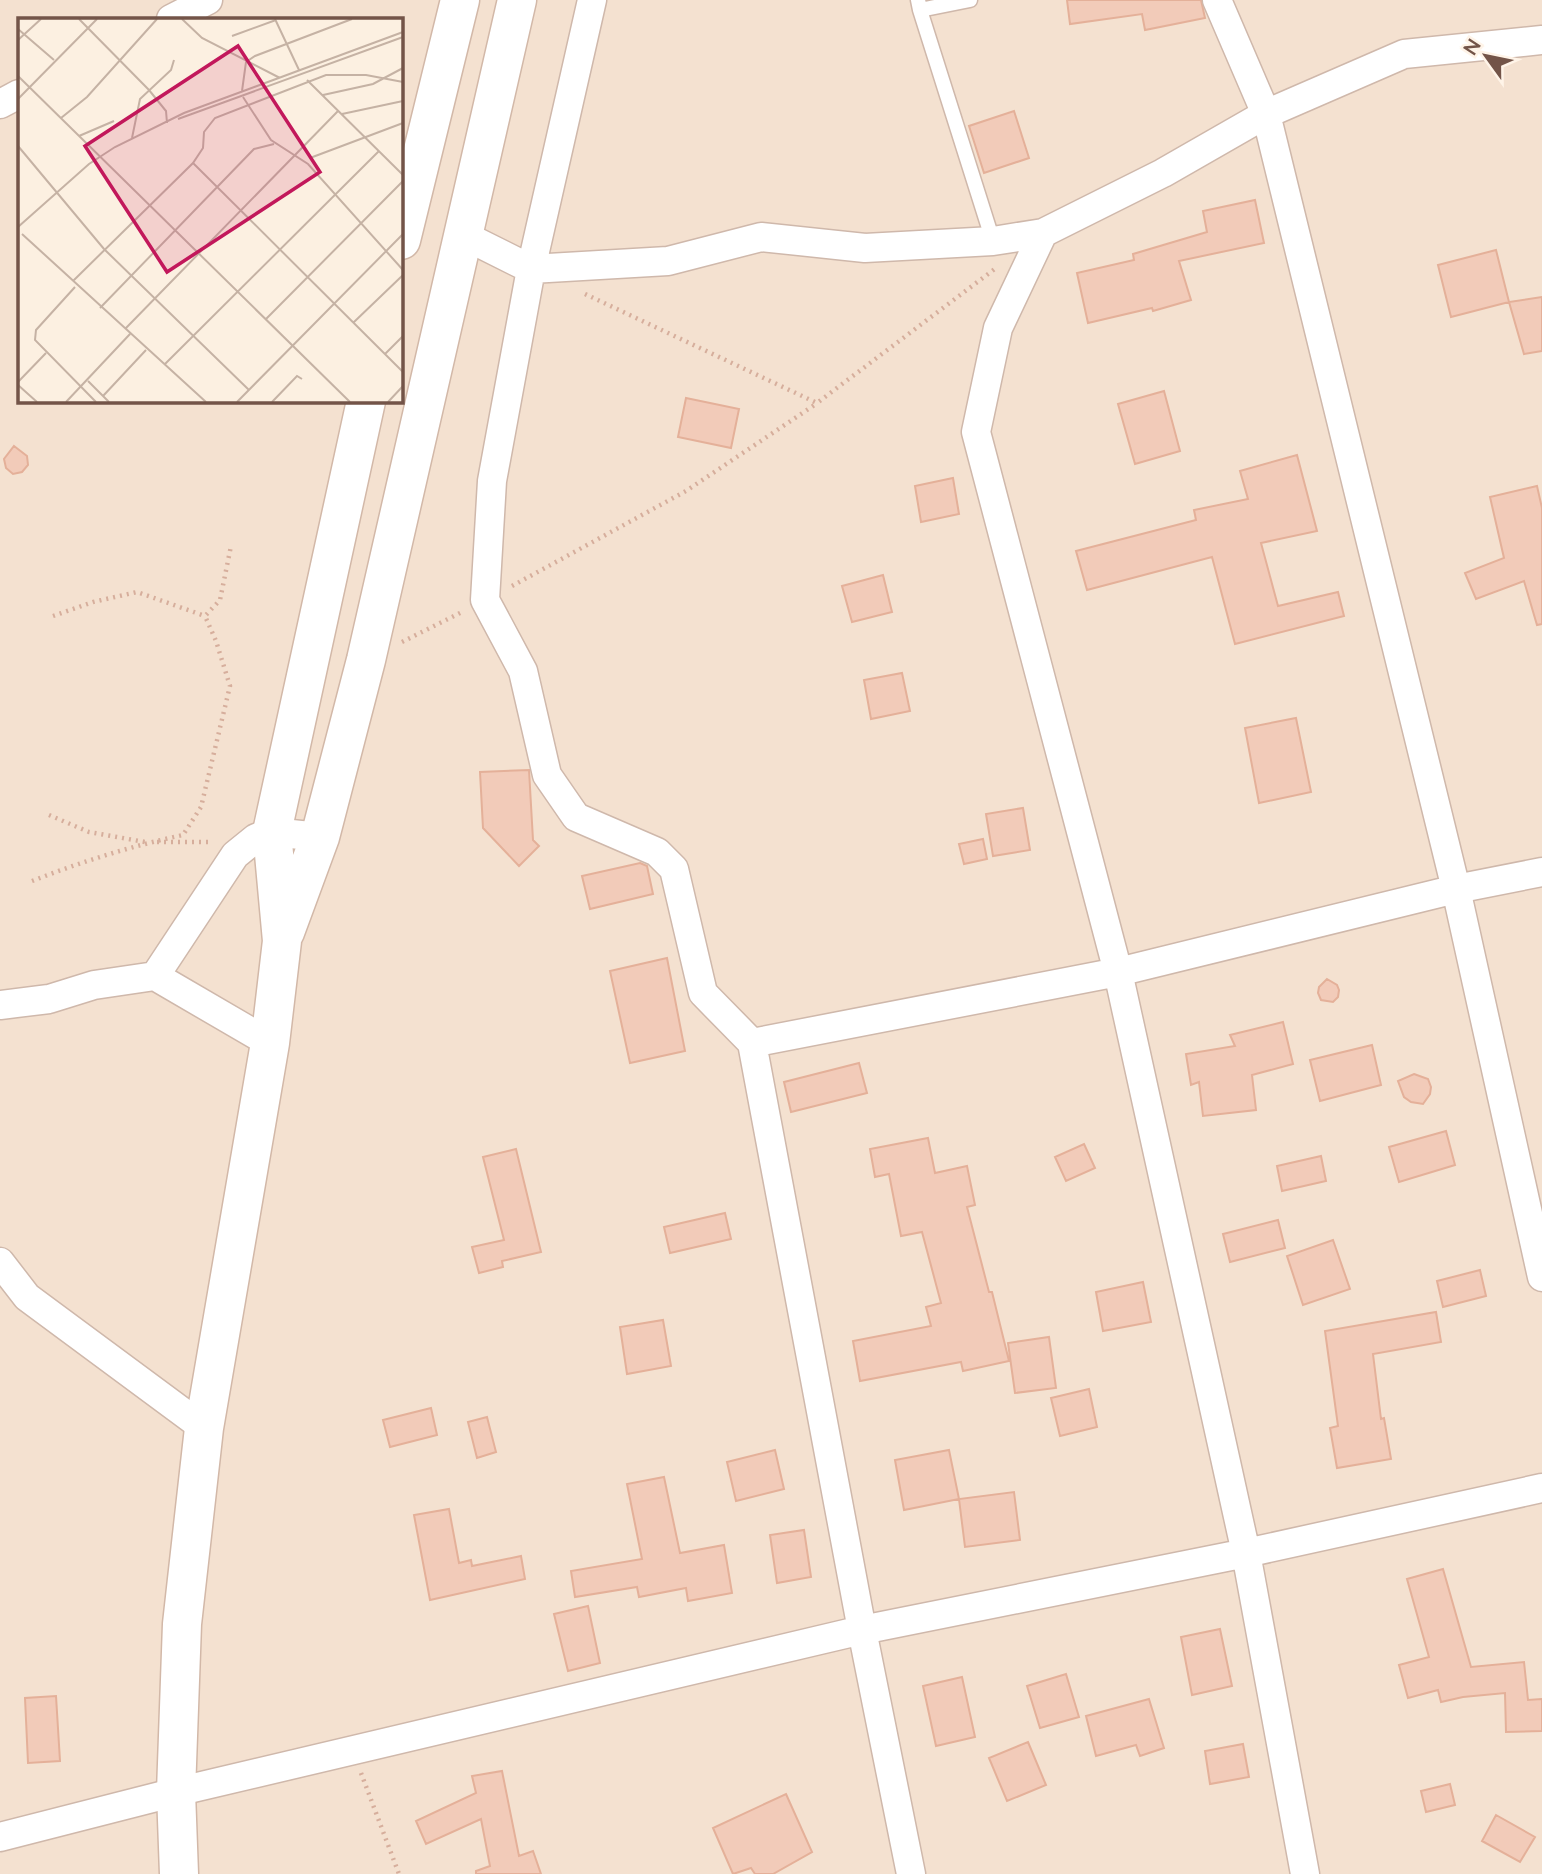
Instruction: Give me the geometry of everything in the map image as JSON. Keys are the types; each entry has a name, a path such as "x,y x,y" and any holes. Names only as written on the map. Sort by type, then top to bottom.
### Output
{"main road":[{"path":"403,219 460,0"},
{"path":"179,1874 176,1792 182,1624 204,1429 270,1043 282,941 320,837 366,660 517,0"},
{"path":"282,941 264,835 366,402"}],"street":[{"path":"180,13 208,0"},
{"path":"592,0 531,269 492,481 485,600 523,671 547,775 576,817 657,852 674,869 703,993 752,1043 862,1630 911,1874"},
{"path":"1217,0 1266,114 1456,889 1542,1277"},
{"path":"463,234 531,269 668,261 761,237 865,248 996,253 1043,233 1163,173 1266,114 1404,54 1542,40"},
{"path":"0,104 18,95"},
{"path":"1043,233 998,328 976,432 1118,972 1246,1553 1304,1874"},
{"path":"155,976 235,855 264,835 320,837"},
{"path":"752,1043 1118,972 1456,889 1542,872"},
{"path":"0,1005 49,999 94,985 155,976 270,1043"},
{"path":"0,1262 27,1297 204,1429"},
{"path":"0,1837 176,1792 862,1630 1246,1553 1542,1488"}],"lane":[{"path":"970,0 919,5 996,253"}],"path":[{"path":"366,660 485,600 686,491 817,403 996,253"},
{"path":"580,292 817,403"},
{"path":"205,617 220,600 231,546"},
{"path":"32,881 79,863 148,842 183,835 201,807 230,686 216,641 205,617 137,592 93,602 53,616"},
{"path":"49,815 89,832 148,842 227,842 264,835"},
{"path":"353,1751 399,1874"}],"shaded area":[{"path":"0,0 1542,0 1542,1874 0,1874"}],"building":[{"path":"1067,0 1201,0 1205,18 1145,30 1142,14 1070,24"},
{"path":"1014,111 1029,158 984,173 969,126"},
{"path":"1255,200 1264,243 1179,261 1191,300 1153,311 1152,308 1088,323 1077,273 1134,260 1133,254 1207,232 1203,211"},
{"path":"1496,250 1509,302 1451,317 1438,265"},
{"path":"1542,297 1542,351 1524,354 1509,302"},
{"path":"1164,391 1180,451 1135,464 1118,404"},
{"path":"686,398 739,409 731,448 678,437"},
{"path":"14,446 27,456 28,465 22,472 13,474 6,468 4,459"},
{"path":"1297,455 1317,531 1261,543 1278,606 1338,592 1344,616 1235,644 1212,557 1087,590 1076,551 1196,520 1194,510 1248,499 1240,471"},
{"path":"953,478 959,514 921,522 915,486"},
{"path":"1537,486 1542,508 1542,624 1537,625 1524,581 1476,599 1465,573 1504,558 1490,497"},
{"path":"883,575 892,612 852,622 842,586"},
{"path":"902,673 910,711 871,719 864,680"},
{"path":"1296,718 1311,792 1259,803 1245,728"},
{"path":"529,770 533,840 539,846 519,866 483,828 480,772"},
{"path":"1023,808 1030,850 993,856 986,814"},
{"path":"983,839 987,859 964,864 959,844"},
{"path":"640,863 647,866 653,894 590,909 582,876"},
{"path":"667,958 685,1051 630,1063 610,971"},
{"path":"1327,979 1337,985 1339,990 1338,997 1333,1002 1321,1000 1318,993 1319,987"},
{"path":"1283,1022 1293,1064 1252,1075 1256,1110 1203,1116 1199,1082 1191,1085 1186,1054 1235,1046 1230,1035"},
{"path":"1372,1045 1381,1085 1320,1101 1310,1060"},
{"path":"859,1063 867,1093 791,1112 784,1082"},
{"path":"1414,1074 1428,1079 1431,1087 1423,1104 1411,1102 1404,1097 1398,1081"},
{"path":"1446,1131 1455,1165 1399,1182 1389,1147"},
{"path":"928,1138 935,1173 967,1166 975,1205 967,1207 1009,1361 963,1371 961,1362 860,1381 853,1341 931,1326 926,1307 941,1303 922,1232 901,1236 889,1174 875,1177 870,1149"},
{"path":"1084,1144 1095,1168 1066,1181 1055,1157"},
{"path":"516,1149 541,1252 502,1261 503,1267 479,1273 472,1247 504,1240 483,1157"},
{"path":"1321,1156 1326,1181 1282,1191 1277,1166"},
{"path":"725,1213 731,1239 670,1253 664,1227"},
{"path":"1278,1220 1285,1248 1230,1262 1223,1234"},
{"path":"1333,1240 1350,1289 1303,1305 1287,1256"},
{"path":"1480,1270 1486,1296 1443,1307 1437,1281"},
{"path":"1143,1282 1151,1322 1103,1331 1096,1292"},
{"path":"1436,1312 1441,1342 1373,1354 1381,1419 1384,1418 1391,1459 1337,1468 1330,1428 1338,1426 1325,1331"},
{"path":"663,1320 671,1366 627,1374 620,1327"},
{"path":"1049,1337 1056,1388 1015,1393 1008,1343"},
{"path":"1089,1389 1097,1427 1060,1436 1051,1398"},
{"path":"431,1408 437,1435 390,1447 383,1420"},
{"path":"487,1417 496,1452 477,1458 468,1422"},
{"path":"775,1450 784,1489 736,1501 727,1462"},
{"path":"949,1450 959,1499 904,1510 895,1460"},
{"path":"664,1477 680,1553 724,1545 732,1593 688,1601 686,1588 639,1597 637,1587 575,1597 571,1571 642,1559 627,1484"},
{"path":"1014,1492 1020,1540 965,1547 959,1499"},
{"path":"449,1509 459,1563 471,1560 472,1566 521,1556 525,1579 430,1600 414,1515"},
{"path":"804,1530 811,1577 777,1583 770,1535"},
{"path":"1443,1569 1471,1667 1524,1662 1528,1700 1542,1699 1542,1731 1506,1732 1505,1693 1441,1702 1438,1690 1408,1698 1399,1665 1429,1657 1407,1579"},
{"path":"588,1606 600,1663 568,1671 554,1614"},
{"path":"1220,1629 1232,1686 1192,1695 1181,1637"},
{"path":"1066,1674 1079,1717 1040,1728 1027,1686"},
{"path":"962,1677 975,1737 936,1746 923,1686"},
{"path":"56,1696 60,1761 28,1763 25,1698"},
{"path":"1149,1699 1164,1748 1140,1756 1136,1745 1096,1756 1086,1716"},
{"path":"1028,1742 1046,1785 1007,1801 989,1758"},
{"path":"1243,1744 1249,1777 1210,1784 1205,1751"},
{"path":"502,1771 519,1856 533,1851 541,1874 476,1874 476,1871 490,1866 481,1819 426,1844 416,1821 476,1793 472,1776"},
{"path":"1450,1784 1455,1805 1426,1812 1421,1791"},
{"path":"786,1794 812,1852 773,1874 755,1874 751,1868 733,1874 713,1828"},
{"path":"1496,1815 1535,1837 1520,1862 1482,1841"}]}
